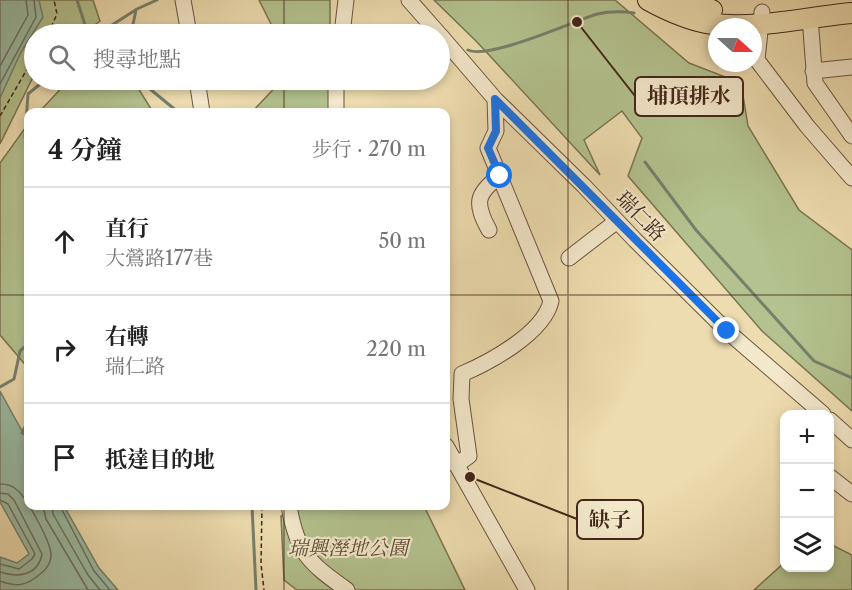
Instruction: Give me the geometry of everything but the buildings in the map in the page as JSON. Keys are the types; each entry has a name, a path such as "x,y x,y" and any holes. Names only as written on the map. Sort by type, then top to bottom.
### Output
{"main road":[{"path":"648,0 679,15 708,23"},
{"path":"679,0 695,7 761,18 852,13"},
{"path":"761,18 852,2"}],"street":[{"path":"183,0 187,24"},
{"path":"343,24 346,0"},
{"name":"瑞仁路","path":"409,0 430,24"},
{"path":"810,17 815,83 849,127"},
{"name":"瑞仁路","path":"450,48 495,99 727,331 818,410"},
{"path":"762,65 807,126 852,178"},
{"path":"813,71 852,67"},
{"path":"199,90 201,108"},
{"path":"336,90 336,108"},
{"path":"456,465 469,456 461,399 462,375 521,340 548,313 551,301 488,148 496,131 495,99"},
{"path":"489,230 478,210 478,205 487,186 500,176"},
{"path":"569,258 617,221"},
{"path":"834,424 852,440"},
{"path":"450,454 527,590"},
{"path":"834,480 852,494"},
{"path":"290,510 297,544 318,570 347,590"}],"path":[{"path":"52,24 57,14 54,0"},
{"path":"0,116 24,74"},
{"path":"262,510 261,564 264,590"}],"green space":[{"path":"0,0 93,0 100,21 96,24 24,24 24,90 27,90 0,144"},
{"path":"259,0 330,0 330,24 271,24"},
{"path":"434,0 615,0 689,63 741,83 748,126 799,210 852,250 852,411 762,331 628,176 642,138 622,111 584,140 600,175 477,42"},
{"path":"60,90 139,90 150,108 43,108"},
{"path":"273,90 331,90 332,108 256,108"},
{"path":"24,130 24,363 0,335 0,163"},
{"name":"瑞興溼地公園","path":"297,510 426,510 465,590 297,590 284,580 281,516"},
{"path":"834,546 852,555 852,590 754,590 780,567 780,572 834,572"}],"water":[{"path":"0,0 39,0 43,17 39,24 24,24 24,47 0,98"},
{"path":"0,391 24,435 24,510 66,510 99,568 118,590 0,590 0,557 17,563 29,554 0,502"}],"waterway":[{"path":"77,0 85,24"},
{"path":"114,24 137,9 157,0"},
{"path":"133,24 136,10"},
{"path":"468,50 478,52 511,45 597,14 634,13"},
{"path":"27,108 28,94 33,90"},
{"path":"151,90 173,108"},
{"path":"645,162 696,230 814,361 852,378"},
{"path":"0,387 14,379 20,351 24,348"},
{"path":"22,433 24,429"},
{"path":"252,510 256,590"}],"place":[{"name":"埔頂排水","path":"577,22"},
{"name":"缺子","path":"470,477"}],"route":[{"path":"500,176 488,148 496,131 495,99 727,331"}]}
